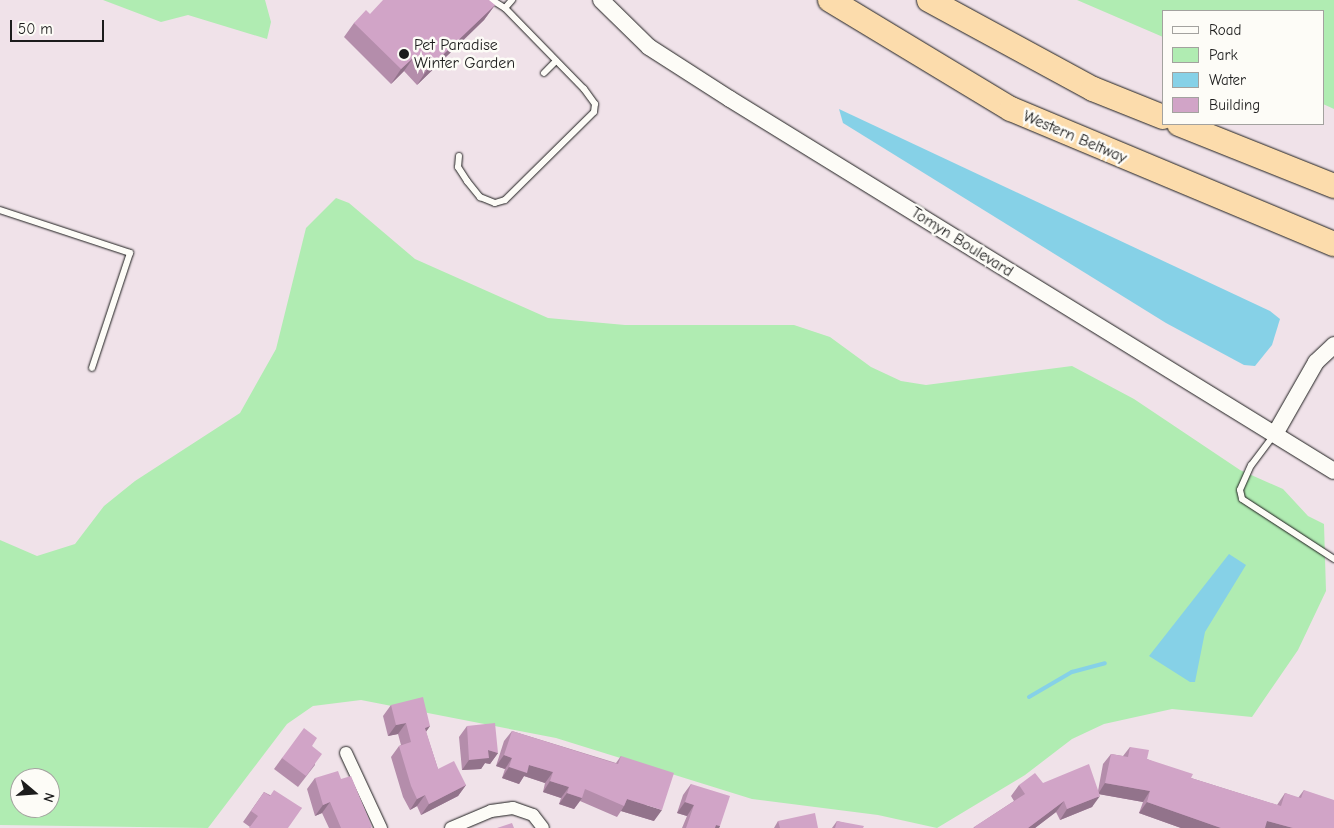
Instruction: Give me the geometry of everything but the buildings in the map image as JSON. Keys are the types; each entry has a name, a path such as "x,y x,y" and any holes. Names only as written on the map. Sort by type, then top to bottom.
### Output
{"highway":[{"path":"929,0 1093,89 1162,117"},
{"name":"Western Beltway","path":"844,8 1010,109 1334,244"},
{"path":"1010,109 1334,262"},
{"path":"1182,125 1334,186"}],"street":[{"name":"Tomyn Boulevard","path":"600,0 649,47 730,99 1334,471"},
{"path":"1275,434 1316,362 1334,345"},
{"path":"346,753 381,828"},
{"path":"451,828 491,811 513,808 533,814 543,828"}],"lane":[{"path":"459,156 458,168 480,197 495,203 505,200 594,112 594,104 556,61 505,8 492,0"},
{"path":"505,8 512,0"},
{"path":"544,73 556,61"},
{"path":"0,210 130,253 92,368"},
{"path":"1275,434 1251,465 1240,490 1242,499 1334,559"}],"green space":[{"path":"103,0 265,0 271,22 267,39 188,15 161,22"},
{"path":"1077,0 1334,0 1334,109 1324,104 1324,10 1162,10 1162,37"},
{"path":"336,198 349,203 415,259 548,318 625,325 794,325 830,337 871,367 901,381 926,385 1072,366 1134,399 1240,470 1283,489 1308,516 1324,524 1326,591 1298,650 1252,717 1172,709 1104,724 1072,739 1025,775 937,828 878,815 752,799 556,738 361,700 313,706 287,724 208,828 0,825 0,540 37,556 75,544 104,506 135,481 240,413 276,349 306,228"}],"water":[{"path":"839,109 1270,311 1280,319 1272,345 1255,366 1244,365 1166,323 843,123"},
{"path":"1229,554 1246,565 1205,632 1195,682 1190,682 1149,656"}],"waterway":[{"path":"1029,697 1072,672 1105,663"}],"place":[{"name":"Pet Paradise Winter Garden","path":"404,54"}]}
